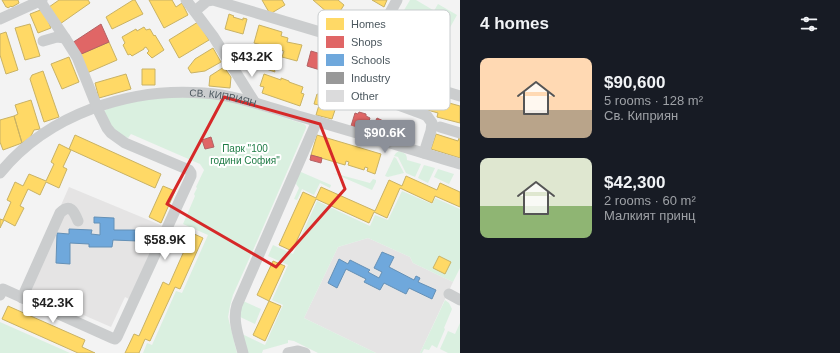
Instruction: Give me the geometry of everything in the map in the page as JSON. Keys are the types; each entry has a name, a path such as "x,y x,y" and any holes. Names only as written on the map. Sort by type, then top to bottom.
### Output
{"street":[{"path":"186,0 213,36 255,103"},
{"path":"195,11 207,1 213,0 318,31"},
{"path":"392,10 397,0"},
{"path":"0,19 41,1 76,57 107,128 111,133 126,143 189,170 191,173 191,176 115,339 3,290 0,295"},
{"path":"43,41 57,37 65,38"},
{"name":"СВ. КИПРИЯН","path":"0,173 24,149 60,124 97,106 113,101 166,92 222,95 255,103 460,164"},
{"path":"450,93 460,96"},
{"path":"412,110 423,114 430,119 432,123 424,153"},
{"path":"243,353 234,316 237,305 317,121"},
{"path":"440,127 460,133"},
{"path":"22,298 60,213 67,208 72,210 78,221"},
{"path":"449,294 460,300"},
{"path":"288,353 298,351 305,353"}],"highlighted area":[{"path":"224,97 320,124 345,189 276,267 167,204"}],"shaded area":[{"path":"69,187 163,226 129,299 125,297 111,327 24,289"},
{"path":"368,238 410,257 413,263 453,282 420,353 376,353 304,318 338,247"}],"green space":[{"path":"410,0 416,0 433,10 404,10"},
{"path":"438,4 448,10 434,10"},
{"path":"450,11 457,15 450,27"},
{"name":"Парк \"100 години София\"","path":"170,97 221,98 304,124 306,126 233,295 228,317 237,353 143,353 147,343 152,345 176,291 182,293 208,235 183,224 195,196 194,194 197,188 196,187 204,170 200,164 131,134 128,138 112,128 104,111 127,103"},
{"path":"399,151 406,155 407,160 421,164 415,177 406,173 398,157 394,156"},
{"path":"394,157 404,173 388,177 385,176"},
{"path":"424,165 435,168 428,183 418,178"},
{"path":"438,169 454,174 449,184 434,177"},
{"path":"301,172 331,185 330,188 320,183 314,195 302,189 297,200 294,199 299,188 296,184 299,173"},
{"path":"333,173 370,183 373,179 376,180 376,182 372,190"},
{"path":"402,191 432,204 435,198 460,209 460,268 453,282 413,263 410,257 368,238 338,247 304,318 376,353 318,353 294,341 288,340 288,343 263,350 262,353 247,353 242,334 265,345 283,305 272,300 288,265 268,256 273,245 293,254 317,201 370,226 375,215 388,220"},
{"path":"445,300 449,303 452,309 437,348 432,345 429,350 424,349 422,353 420,353"},
{"path":"243,301 261,309 255,324 238,316"},
{"path":"0,322 9,326 70,353 0,353"},
{"path":"460,323 460,353 448,353 440,349 448,331 455,334"}],"building: Homes":[{"path":"2,0 18,0 19,3 8,8"},
{"path":"59,0 88,0 90,3 60,24 49,7"},
{"path":"135,0 143,14 112,29 106,17"},
{"path":"149,0 172,0 176,7 182,3 188,15 164,28"},
{"path":"262,0 282,0 285,5 270,14"},
{"path":"313,0 338,0 344,5 341,10 325,10"},
{"path":"372,0 387,0 384,7"},
{"path":"43,9 51,28 38,33 30,14"},
{"path":"229,14 243,20 243,18 247,19 243,34 225,29"},
{"path":"198,22 209,40 179,58 169,40"},
{"path":"30,24 40,56 25,60 15,28"},
{"path":"259,25 282,32 281,36 288,38 287,42 302,45 297,61 282,57 284,51 254,43"},
{"path":"144,27 146,30 150,29 164,50 152,58 147,53 149,51 146,47 132,56 130,54 128,55 123,45 125,43 122,37 136,29 137,31"},
{"path":"6,32 18,70 6,74 0,55 0,34"},
{"path":"109,42 117,60 87,73 79,55"},
{"path":"213,48 221,62 205,71 191,73 188,68 195,59"},
{"path":"69,57 79,82 62,89 51,64"},
{"path":"244,57 272,66 275,72 243,61"},
{"path":"224,67 231,77 230,88 209,86 210,76"},
{"path":"142,69 155,69 155,85 142,85"},
{"path":"43,71 59,117 44,122 30,79 32,75"},
{"path":"126,74 131,89 99,98 95,83"},
{"path":"264,74 281,80 281,78 303,87 301,93 304,94 300,106 262,93 264,87 260,86"},
{"path":"317,94 318,94 318,105 314,104"},
{"path":"31,100 40,129 34,130 30,138 22,143 14,116 18,114 15,105"},
{"path":"450,103 460,106 460,123 437,117 438,113 428,110 450,110"},
{"path":"318,108 318,110 335,110 332,119 316,115"},
{"path":"14,116 22,143 3,150 0,142 0,120"},
{"path":"436,134 458,141 460,138 460,158 431,149"},
{"path":"75,135 161,174 155,188 69,149"},
{"path":"317,135 381,154 375,174 367,171 368,168 365,167 364,170 348,165 349,162 346,161 345,165 311,155"},
{"path":"59,144 71,150 63,167 67,169 59,188 46,182 40,195 28,189 20,206 24,208 15,226 4,220 0,228 0,219 3,220 11,202 7,200 15,182 23,186 29,174 46,181 54,164 51,162"},
{"path":"406,176 437,190 440,183 460,192 460,207 435,196 432,203 400,188 387,218 374,212 369,223 316,199 292,251 279,245 303,192 316,198 321,187 375,211 389,180 402,186"},
{"path":"163,186 175,191 161,223 149,217"},
{"path":"192,233 203,238 180,289 175,287 150,341 145,339 139,353 125,353 134,334 139,336 163,282 169,285"},
{"path":"439,256 451,262 445,274 433,268"},
{"path":"273,261 285,266 269,301 257,295"},
{"path":"269,301 281,306 265,341 253,335"},
{"path":"8,306 85,340 82,347 95,353 78,353 2,319"}],"building: Shops":[{"path":"101,24 109,42 79,55 72,43"},
{"path":"311,51 318,53 318,69 307,66"},
{"path":"359,112 366,114 366,116 370,118 366,130 351,126 355,113 358,114"},
{"path":"377,118 398,128 396,135 371,130"},
{"path":"211,137 214,147 205,149 202,140"},
{"path":"311,155 322,158 321,163 310,160"}],"building: Schools":[{"path":"94,217 114,218 114,230 138,230 138,241 113,240 112,247 89,247 89,244 70,243 70,264 56,263 57,233 69,234 69,229 92,230 91,234 100,235 100,223 94,223"},
{"path":"152,231 159,235 153,248 146,244"},
{"path":"382,252 394,257 389,267 414,280 416,276 420,278 418,282 436,290 432,299 409,288 406,294 384,283 380,290 364,282 366,279 346,269 337,288 328,283 339,259 348,264 350,260 370,270 368,272 379,278 382,272 374,268"}],"building: Industry":[{"path":"403,131 414,134 411,143 400,140"}]}
